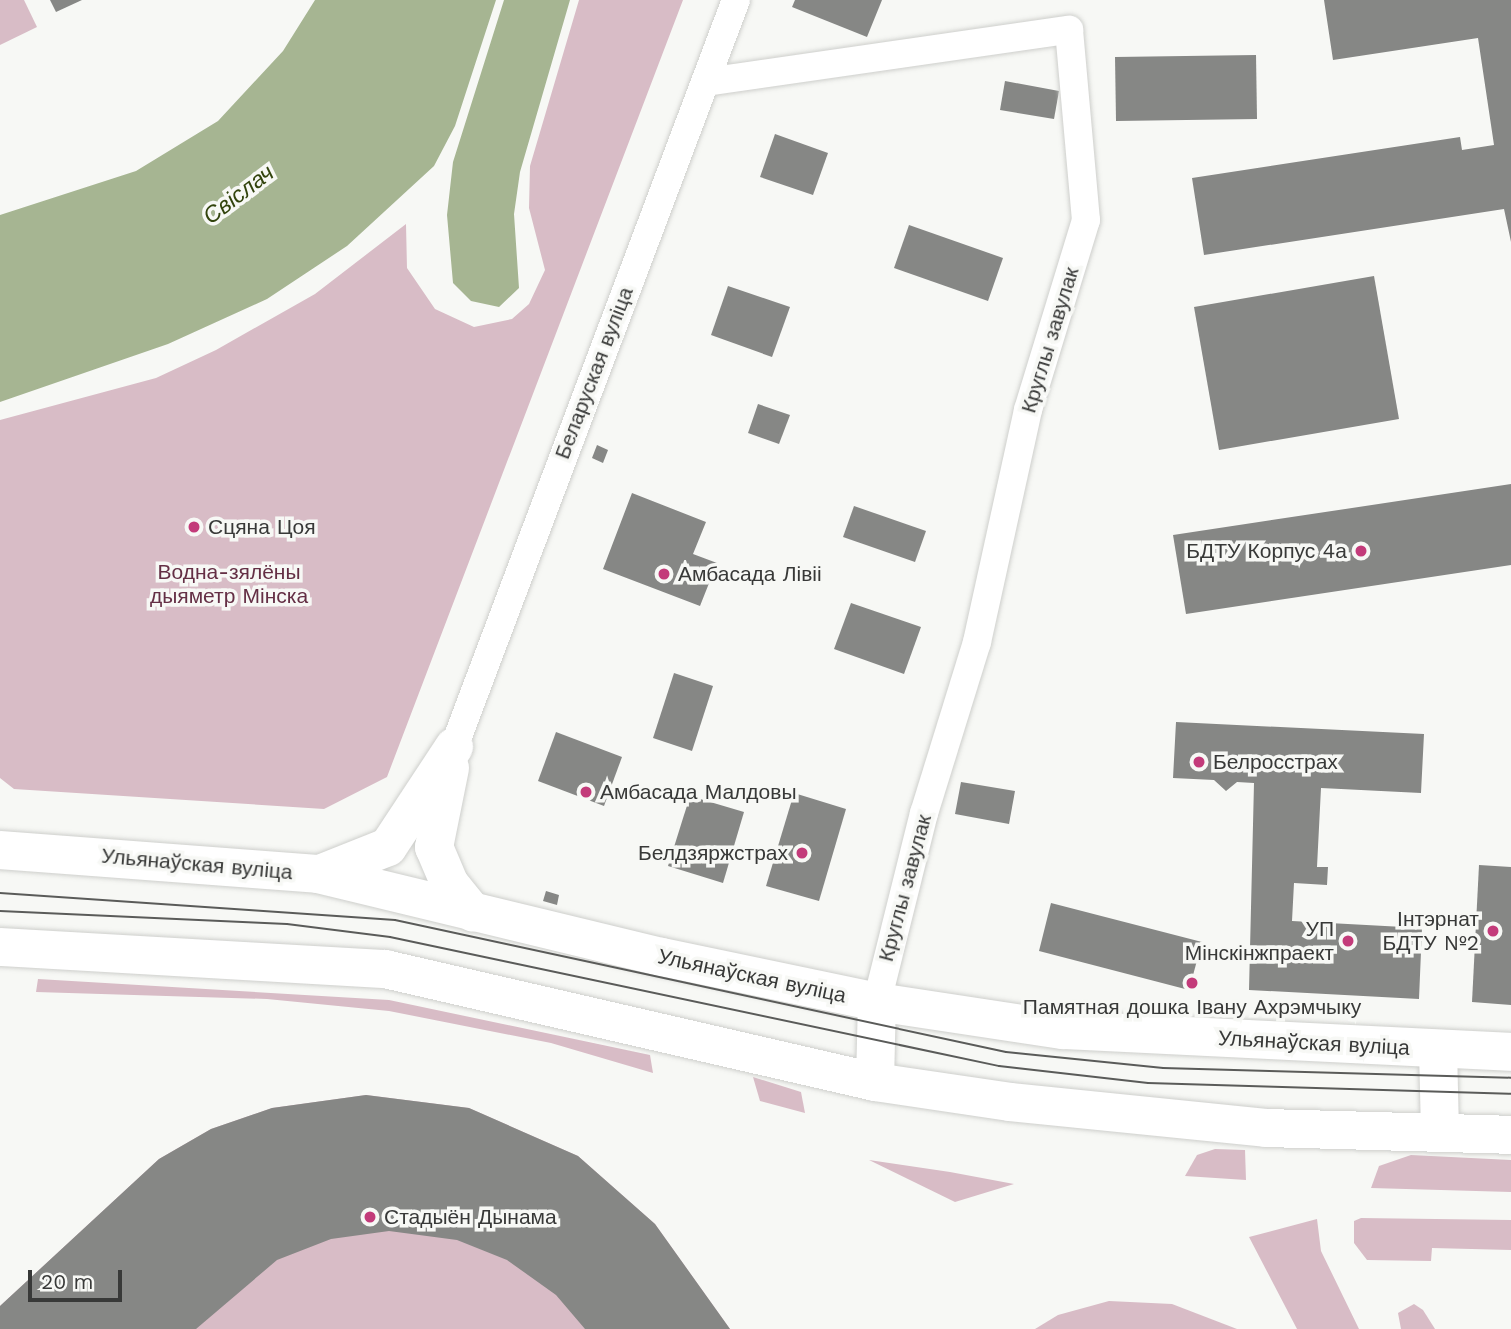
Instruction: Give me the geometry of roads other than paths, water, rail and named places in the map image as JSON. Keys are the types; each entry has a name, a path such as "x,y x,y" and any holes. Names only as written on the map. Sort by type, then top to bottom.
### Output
{"main road":[{"path":"318,874 388,847 454,747"},
{"path":"454,747 433,847 449,883 473,913"},
{"name":"Ульянаўская вуліца","path":"0,850 318,874 473,913 877,1002 1063,1030 1511,1052"},
{"path":"0,947 385,969 875,1082 1266,1128 1511,1135"},
{"path":"875,1082 877,1002"},
{"path":"1438,1049 1440,1132"}],"street":[{"name":"Беларуская вуліца","path":"454,747 736,0"},
{"name":"Круглы завулак","path":"706,82 1069,30 1086,220 1028,410 977,642 924,813 877,1002"}],"water":[{"name":"Свіслач","path":"315,0 496,0 455,126 434,166 347,246 267,299 168,344 0,402 0,215 136,171 218,121 283,51"},
{"path":"504,0 570,0 520,172 514,214 519,288 499,307 471,301 453,283 447,215 453,162"}],"tram line":[{"path":"0,893 395,920 1006,1052 1163,1068 1511,1078"},
{"path":"0,911 287,924 390,937 999,1066 1148,1083 1511,1094"}],"place":[{"name":"Сцяна Цоя","path":"194,527"},
{"name":"БДТУ Корпус 4а","path":"1361,551"},
{"name":"Амбасада Лівіі","path":"664,574"},
{"name":"Белросстрах","path":"1199,762"},
{"name":"Амбасада Малдовы","path":"586,792"},
{"name":"Белдзяржстрах","path":"802,853"},
{"name":"Інтэрнат БДТУ №2","path":"1493,931"},
{"name":"УП Мінскінжпраект","path":"1348,941"},
{"name":"Памятная дошка Івану Ахрэмчыку","path":"1192,983"},
{"name":"Стадыён Дынама","path":"370,1217"}],"park label":[{"name":"Водна-зялёны дыяметр Мінска","path":"229,584"}]}
